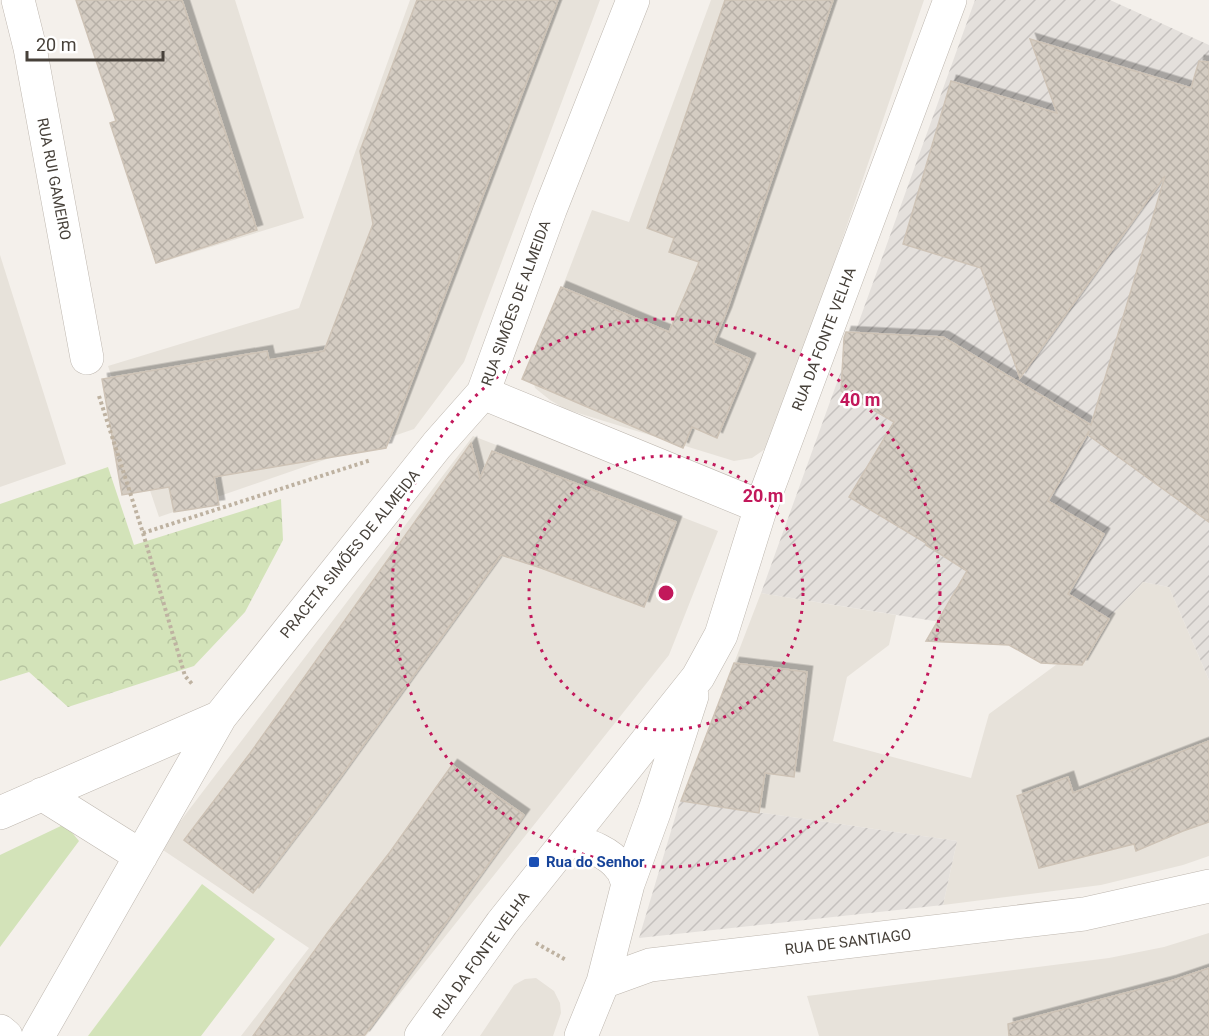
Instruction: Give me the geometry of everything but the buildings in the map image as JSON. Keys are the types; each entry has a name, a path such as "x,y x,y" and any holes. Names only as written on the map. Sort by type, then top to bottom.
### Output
{"street":[{"name":"RUA RUI GAMEIRO","path":"18,0 32,59 87,358"},
{"name":"RUA SIMÕES DE ALMEIDA","path":"633,0 550,210 483,393 761,507"},
{"name":"RUA DA FONTE VELHA","path":"421,1036 502,923 698,677 721,635 761,507 950,0"},
{"name":"PRACETA SIMÕES DE ALMEIDA","path":"38,1036 220,717 437,445 483,393"},
{"name":"RUA DA FONTE VELHA","path":"603,982 628,884 655,810 698,677"},
{"name":"PRACETA SIMÕES DE ALMEIDA","path":"0,813 220,717"},
{"path":"42,794 141,856"},
{"path":"569,839 606,854 620,867 628,884"},
{"name":"RUA DE SANTIAGO","path":"603,982 650,965 1084,914 1209,886"},
{"path":"581,1036 603,982"},
{"path":"0,1031 6,1036"}],"path":[{"path":"87,358 185,676 220,717"},
{"path":"142,532 378,458"},
{"path":"502,923 603,982"}],"shaded area":[{"path":"81,0 235,0 304,218 166,261"},
{"path":"410,0 600,0 464,362 414,429 159,517 108,366 299,308"},
{"path":"711,0 924,0 777,430 768,447 752,458 734,461 565,409 535,388 531,369 592,210 629,222"},
{"path":"975,0 1110,0 1209,45 1209,680 1169,587 1143,582 1083,645 761,593"},
{"path":"0,255 66,464 0,487"},
{"path":"473,436 718,531 669,655 366,1036 241,1036 309,948 160,848"},
{"path":"1143,582 1169,587 1209,680 1209,856 1183,865 1101,885 943,905 957,841 681,801 761,593 896,615 889,645 847,677 833,741 971,778 989,714 1083,645"},
{"path":"680,801 957,841 943,905 639,938"},
{"path":"1209,933 1209,1036 819,1036 807,996 1109,958 1164,947"},
{"path":"536,978 554,991 560,1003 561,1013 553,1036 480,1036 514,985 525,979"}],"green space":[{"path":"108,467 134,545 281,499 283,540 245,612 194,666 68,707 29,672 0,681 0,504"},
{"path":"65,824 79,841 0,947 0,855"},
{"path":"202,884 275,939 201,1036 88,1036"}],"place":[{"name":"Rua do Senhor","path":"534,862"}]}
